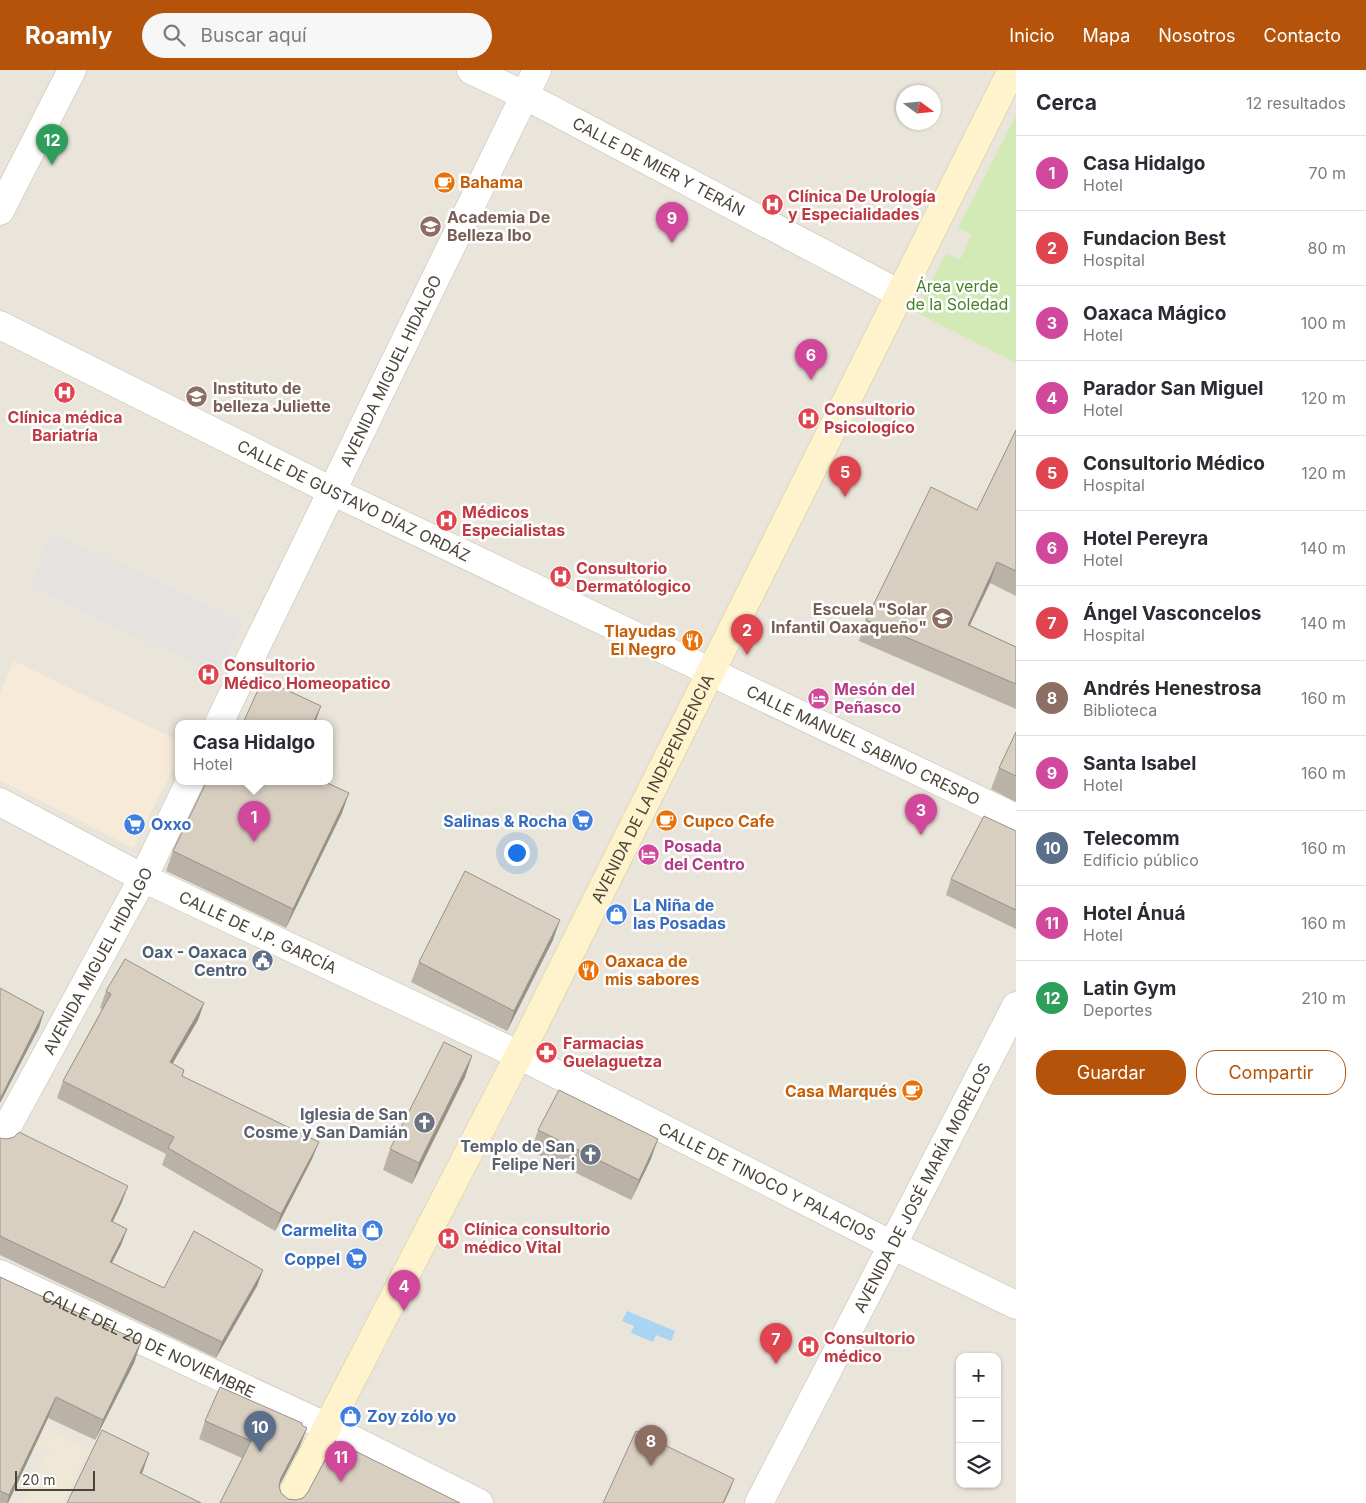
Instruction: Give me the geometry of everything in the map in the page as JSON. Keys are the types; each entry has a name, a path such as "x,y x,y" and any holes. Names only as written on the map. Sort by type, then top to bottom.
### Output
{"main road":[{"name":"AVENIDA DE LA INDEPENDENCIA","path":"288,1503 325,1427 519,1055 898,293 1012,70"}],"street":[{"path":"0,211 72,70"},
{"name":"CALLE DE MIER Y TERÁN","path":"471,70 524,95 898,293"},
{"name":"AVENIDA MIGUEL HIDALGO","path":"219,720 537,70"},
{"name":"CALLE DE GUSTAVO DÍAZ ORDÁZ","path":"0,325 332,491 709,673"},
{"name":"CALLE MANUEL SABINO CRESPO","path":"709,673 1016,818"},
{"name":"AVENIDA MIGUEL HIDALGO","path":"0,1140 143,878 188,785"},
{"name":"CALLE DE J.P. GARCÍA","path":"0,802 143,878 519,1055"},
{"name":"AVENIDA DE JOSÉ MARÍA MORELOS","path":"759,1503 1016,1006"},
{"name":"CALLE DE TINOCO Y PALACIOS","path":"519,1055 892,1245 1016,1305"},
{"name":"CALLE DEL 20 DE NOVIEMBRE","path":"0,1274 325,1427 479,1503"}],"shaded area":[{"path":"0,70 1016,70 1016,1503 0,1503"},
{"path":"53,532 243,621 218,675 28,586"},
{"path":"14,661 175,739 175,765 133,848 0,780 0,693"},
{"path":"46,1429 89,1450 62,1503 23,1503 49,1451 38,1445"}],"green space":[{"name":"Área verde de la Soledad","path":"1016,116 1016,363 916,312 946,253 960,260 972,235 958,228"}],"water":[{"path":"627,1311 675,1331 671,1341 656,1335 653,1342 631,1333 634,1326 622,1321"}],"building":[{"name":"Escuela \"Solar Infantil Oaxaqueño\"","path":"1016,430 1016,571 997,562 968,625 1016,647 1016,684 866,620 931,487 977,510"},
{"path":"263,679 321,706 314,720 244,720"},
{"path":"1016,732 1016,776 999,768"},
{"path":"205,785 332,785 349,793 293,909 173,851"},
{"path":"984,816 1016,831 1016,910 951,879"},
{"path":"465,871 560,920 514,1011 419,962"},
{"path":"125,959 204,1003 170,1062 184,1070 182,1076 319,1142 281,1214 168,1148 174,1137 63,1081 111,994 106,991"},
{"path":"0,988 44,1012 0,1099"},
{"name":"Iglesia de San Cosme y San Damián","path":"444,1042 472,1056 419,1163 390,1149"},
{"path":"559,1090 658,1139 639,1180 538,1130"},
{"path":"19,1132 128,1186 111,1221 127,1229 110,1262 164,1288 194,1231 263,1270 222,1342 0,1236 0,1138 14,1137"},
{"path":"0,1277 141,1342 103,1420 56,1397 9,1495 0,1491"},
{"path":"220,1387 302,1423 307,1428 281,1478 279,1486 281,1493 288,1499 296,1500 303,1498 308,1492 335,1441 460,1503 220,1503 251,1441 205,1421"},
{"path":"102,1430 149,1453 140,1473 201,1503 67,1503"},
{"path":"636,1431 734,1479 723,1503 603,1503"}],"place":[{"name":"Latin Gym","path":"52,165"},
{"name":"Bahama","path":"444,182"},
{"name":"Clínica De Urología y Especialidades","path":"772,205"},
{"name":"Academia De Belleza Ibo","path":"431,226"},
{"name":"Santa Isabel","path":"672,243"},
{"name":"Hotel Pereyra","path":"811,380"},
{"name":"Clínica médica Bariatría","path":"65,393"},
{"name":"Instituto de belleza Juliette","path":"197,397"},
{"name":"Consultorio Psicologíco","path":"808,418"},
{"name":"Consultorio Médico","path":"845,497"},
{"name":"Médicos Especialistas","path":"446,521"},
{"name":"Consultorio Dermatólogico","path":"560,577"},
{"name":"Escuela \"Solar Infantil Oaxaqueño\"","path":"943,618"},
{"name":"Tlayudas El Negro","path":"692,640"},
{"name":"Fundacion Best","path":"747,655"},
{"name":"Consultorio Médico Homeopatico","path":"208,674"},
{"name":"Mesón del Peñasco","path":"818,698"},
{"name":"Salinas & Rocha","path":"583,821"},
{"name":"Cupco Cafe","path":"667,821"},
{"name":"Oxxo","path":"135,824"},
{"name":"Oaxaca Mágico","path":"921,835"},
{"name":"Casa Hidalgo","path":"254,842"},
{"name":"Posada del Centro","path":"648,855"},
{"name":"La Niña de las Posadas","path":"617,914"},
{"name":"Oax - Oaxaca Centro","path":"263,961"},
{"name":"Oaxaca de mis sabores","path":"589,970"},
{"name":"Farmacias Guelaguetza","path":"547,1052"},
{"name":"Casa Marqués","path":"913,1091"},
{"name":"Iglesia de San Cosme y San Damián","path":"424,1123"},
{"name":"Templo de San Felipe Neri","path":"591,1155"},
{"name":"Carmelita","path":"373,1230"},
{"name":"Clínica consultorio médico Vital","path":"448,1238"},
{"name":"Coppel","path":"356,1259"},
{"name":"Parador San Miguel","path":"404,1311"},
{"name":"Consultorio médico","path":"808,1347"},
{"name":"Ángel Vasconcelos","path":"776,1364"},
{"name":"Zoy zólo yo","path":"351,1416"},
{"name":"Telecomm","path":"260,1452"},
{"name":"Andrés Henestrosa","path":"651,1466"},
{"name":"Hotel Ánuá","path":"341,1482"}]}
